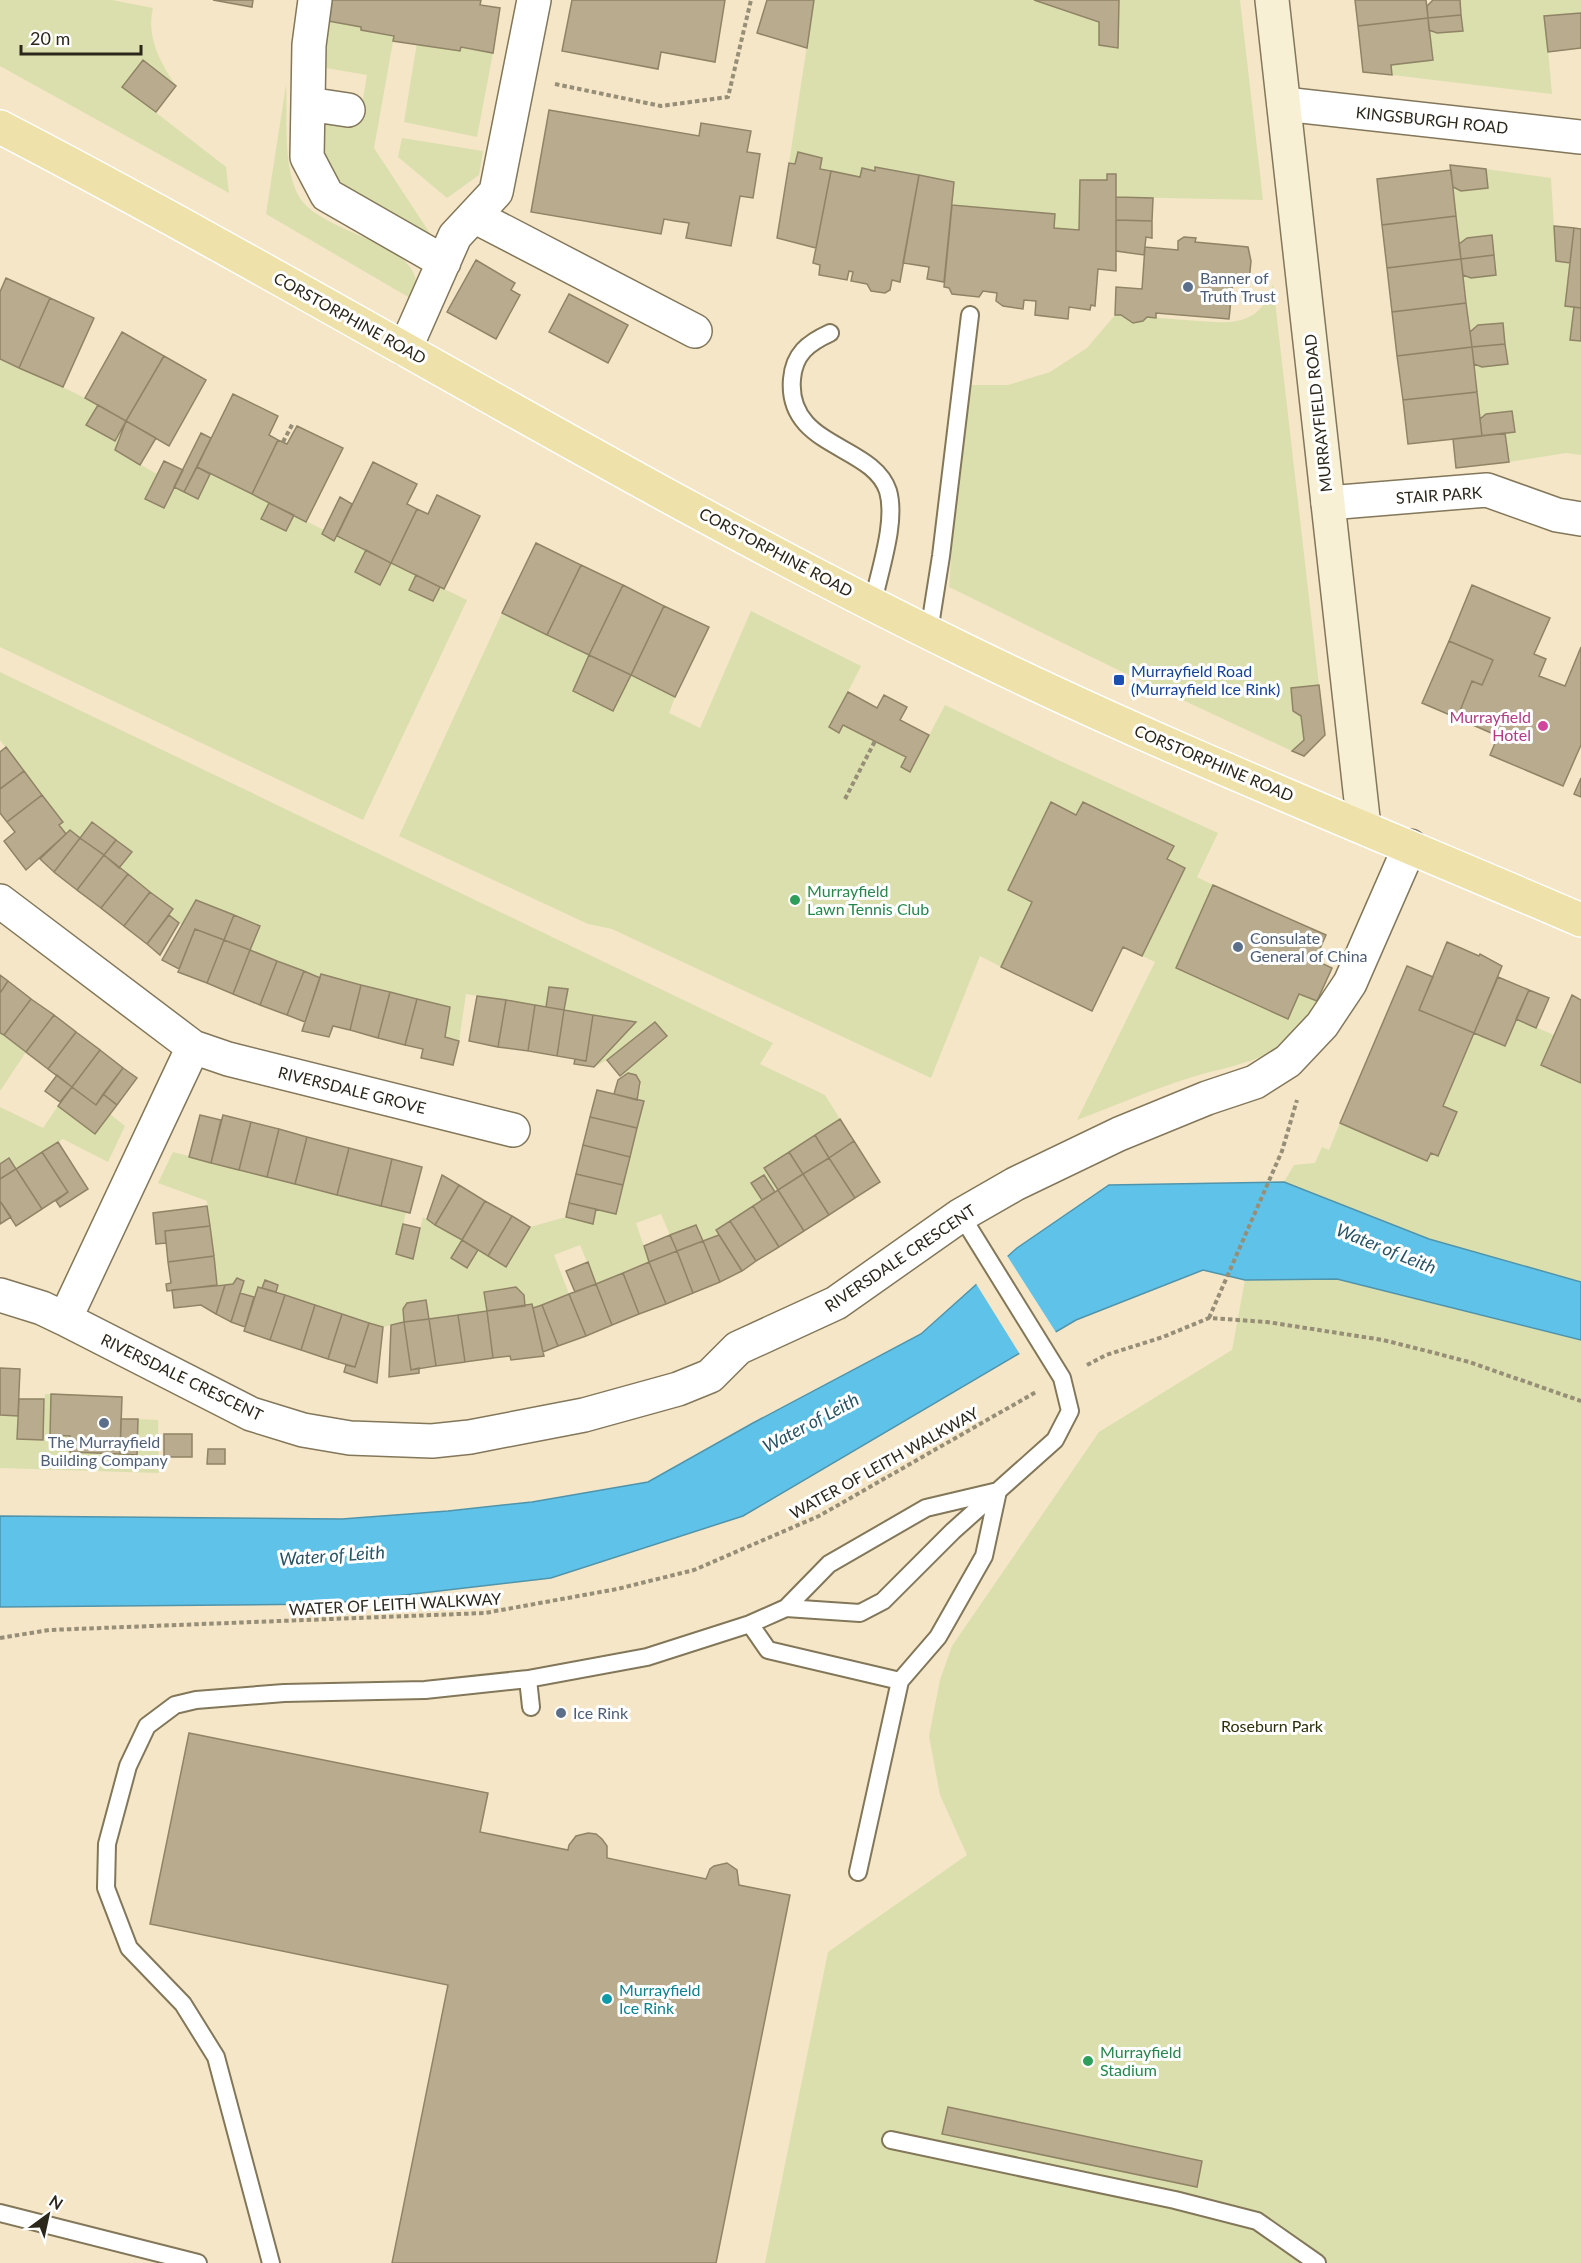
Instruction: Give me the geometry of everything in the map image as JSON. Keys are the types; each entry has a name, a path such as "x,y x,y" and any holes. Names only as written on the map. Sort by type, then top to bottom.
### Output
{"main road":[{"name":"CORSTORPHINE ROAD","path":"0,127 100,179 610,463 929,632 1134,729 1581,920"}],"street":[{"path":"315,0 309,45 307,157 327,195 444,262"},
{"path":"405,349 455,236 496,192 534,0"},
{"name":"MURRAYFIELD ROAD","path":"1272,0 1364,827"},
{"path":"308,104 348,110"},
{"name":"KINGSBURGH ROAD","path":"1284,104 1581,136"},
{"path":"474,216 556,272 638,295 677,331"},
{"name":"STAIR PARK","path":"1328,504 1487,490 1557,515 1581,519"},
{"name":"RIVERSDALE CRESCENT","path":"0,1295 42,1308 251,1414 327,1436 373,1440 432,1441 470,1437 584,1415 678,1389 710,1376 738,1348 836,1303 961,1215 1015,1184 1119,1134 1207,1098 1256,1082 1288,1061 1322,1025 1350,983 1410,846"},
{"name":"RIVERSDALE GROVE","path":"0,901 193,1047 228,1059 513,1130"},
{"path":"65,1319 193,1047"}],"lane":[{"path":"929,632 943,544 970,315"},
{"path":"830,333 813,340 800,352 793,367 792,383 796,404 804,421 820,437 872,468 888,491 890,507 887,535 873,603"},
{"path":"786,1608 860,1613 883,1601 953,1531 1055,1440 1070,1412 1058,1372 961,1215"},
{"path":"271,2263 216,2057 183,2004 129,1948 106,1888 107,1844 133,1756 147,1726 175,1705 196,1700 284,1693 425,1690 528,1679 647,1657 750,1624 786,1608 829,1564 926,1508 998,1491"},
{"path":"858,1872 900,1681 938,1637 984,1556 998,1491"},
{"path":"750,1624 768,1650 900,1681"},
{"path":"528,1679 531,1707"},
{"path":"891,2140 1175,2200 1257,2221 1317,2263"},
{"path":"0,2213 198,2263"}],"path":[{"path":"519,76 661,106 728,97 751,0"},
{"path":"283,442 293,423"},
{"path":"845,799 874,741"},
{"path":"1209,1318 1282,1151"},
{"name":"WATER OF LEITH WALKWAY","path":"0,1638 49,1630 485,1613 617,1589 694,1570 819,1516 1058,1372 1163,1337 1209,1318 1267,1322 1383,1340 1469,1362 1581,1401"}],"green space":[{"path":"0,0 112,0 153,8 151,29 153,39 160,58 176,86 143,60 123,87 226,167 229,193 0,66"},
{"path":"814,0 1240,0 1263,200 1116,197 1116,174 1108,174 1107,180 1080,180 1079,230 1054,228 1055,214 952,205 954,182 876,167 875,171 862,168 860,177 820,169 822,158 798,152 795,164 789,163"},
{"path":"1460,0 1581,0 1581,13 1545,16 1552,94 1392,75 1391,65 1433,60 1429,30 1437,33 1463,31"},
{"path":"322,20 394,36 374,148 435,241 352,195 324,161 321,118 359,123 367,75 326,68 315,59"},
{"path":"417,43 460,51 461,47 493,53 477,137 404,122"},
{"path":"286,85 288,158 290,173 300,198 311,210 326,220 398,256 410,267 416,281 410,298 266,214"},
{"path":"402,138 483,151 479,175 447,198 398,157"},
{"path":"1486,169 1551,178 1556,261 1570,263 1566,306 1574,307 1570,339 1581,341 1581,455 1566,453 1509,462 1505,433 1515,432 1512,411 1486,414 1480,419 1474,364 1482,367 1507,364 1503,323 1478,325 1470,332 1463,275 1472,278 1496,275 1491,235 1467,238 1459,244 1453,187 1462,191 1487,188"},
{"path":"1273,284 1319,685 1291,689 1293,711 1301,716 1304,740 1292,751 1112,667 949,587 964,385 1008,385 1050,372 1087,348 1115,315 1121,315 1133,323 1143,321 1147,317 1212,322 1245,319 1261,307"},
{"path":"0,359 98,405 87,425 115,441 126,421 115,450 157,474 145,499 164,508 174,487 198,499 210,474 269,503 261,519 285,531 294,515 324,530 322,534 334,540 337,536 366,550 356,573 380,585 391,563 416,575 409,590 432,601 440,587 467,600 363,820 0,647"},
{"path":"751,611 861,666 830,727 839,733 843,725 906,757 901,767 910,772 945,705 1058,760 1218,833 1197,877 1213,885 1176,968 1288,1019 1299,994 1317,1001 1305,1022 1289,1039 1266,1054 1244,1063 1175,1083 1077,1120 1155,962 1142,956 1184,868 1167,859 1173,847 1083,802 1076,815 1051,802 1008,890 1032,902 1001,967 980,956 931,1078 612,929 588,924 399,836 502,613 589,655 573,691 613,711 631,675 675,697 669,713 700,728"},
{"path":"0,672 773,1043 760,1064 825,1095 840,1119 764,1168 778,1190 775,1192 764,1175 752,1183 762,1200 716,1230 719,1235 703,1241 695,1225 670,1235 661,1214 636,1223 649,1262 596,1284 580,1245 554,1255 569,1294 533,1308 525,1306 524,1295 516,1287 484,1292 487,1311 429,1319 426,1300 407,1303 403,1309 404,1322 383,1327 276,1292 277,1285 265,1280 262,1288 258,1287 254,1297 240,1293 244,1281 237,1278 233,1284 217,1285 207,1201 158,1183 173,1152 406,1212 396,1255 413,1258 423,1217 462,1240 451,1258 466,1268 478,1250 506,1266 530,1227 566,1217 593,1224 596,1209 616,1214 637,1128 637,1100 641,1085 638,1077 632,1073 620,1076 667,1036 655,1022 607,1060 594,1067 636,1022 564,1010 568,990 549,987 546,1007 466,994 459,1041 445,1037 449,1007 321,974 320,978 250,950 259,926 196,900 182,925 169,915 173,909 119,868 131,852 93,822 80,838 71,830 66,834 59,825 63,822 0,740"},
{"path":"1516,1019 1554,1035 1541,1066 1581,1083 1581,1282 1429,1239 1284,1182 1294,1165 1315,1163 1322,1147 1329,1150 1340,1123 1427,1161 1431,1153 1438,1156 1457,1112 1443,1106 1474,1033 1505,1046"},
{"path":"0,1033 26,1052 0,1091"},
{"path":"58,1106 95,1133 110,1114 125,1126 108,1162 63,1139 16,1169 9,1158 0,1163 0,1107 43,1128"},
{"name":"Roseburn Park","path":"1337,1279 1581,1340 1581,2263 765,2263 828,1952 967,1855 940,1795 929,1736 940,1680 952,1646 1099,1432 1232,1350 1245,1280"},
{"path":"45,1394 51,1394 50,1435 70,1436 70,1452 136,1455 138,1419 158,1420 159,1473 0,1468 0,1415 18,1416 17,1438 42,1440"}],"water":[{"name":"Water of Leith","path":"1284,1182 1429,1239 1581,1282 1581,1340 1337,1279 1245,1280 1203,1270 1076,1320 743,1516 551,1578 327,1604 0,1607 0,1516 342,1519 532,1502 648,1482 753,1423 921,1334 1017,1248 1109,1185"}],"pier":[{"path":"1006,1254 1057,1334 1021,1356 975,1282"}],"building":[{"path":"213,0 253,0 252,7"},
{"path":"325,0 481,0 480,5 500,8 493,53 461,47 460,51 393,41 394,36 322,20"},
{"path":"572,0 725,0 715,62 661,52 658,69 562,51"},
{"path":"767,0 814,0 807,48 757,33"},
{"path":"1034,0 1119,0 1118,48 1099,45 1099,22"},
{"path":"1355,0 1426,0 1428,18 1358,26"},
{"path":"1433,0 1460,0 1461,15 1428,18 1427,6"},
{"path":"1581,13 1581,48 1548,52 1544,16"},
{"path":"1461,15 1463,31 1437,33 1429,30 1428,18"},
{"path":"1428,18 1433,60 1391,65 1392,75 1363,72 1358,26"},
{"path":"143,60 176,86 156,112 122,87"},
{"path":"549,110 699,136 701,123 751,131 747,152 760,154 753,198 740,196 731,246 686,238 689,223 664,219 661,234 531,212"},
{"path":"798,152 822,158 820,169 831,171 816,248 777,238 789,163 795,164"},
{"path":"1450,165 1486,169 1488,188 1461,191 1453,187"},
{"path":"875,167 919,175 900,282 892,280 890,290 885,293 871,291 867,284 851,281 853,272 849,271 847,280 819,275 820,265 813,263 831,171 860,177 862,168 875,171"},
{"path":"1451,170 1456,216 1382,225 1377,179"},
{"path":"1107,174 1116,174 1116,271 1098,269 1095,306 1091,305 1090,310 1069,307 1068,319 1035,315 1036,301 1024,300 1023,309 1003,306 996,301 997,293 983,291 979,297 952,294 949,288 944,287 952,205 1055,214 1054,228 1079,230 1080,180 1107,180"},
{"path":"919,175 954,182 944,282 927,279 929,267 903,263"},
{"path":"1116,197 1153,198 1152,221 1116,220"},
{"path":"1456,216 1461,259 1387,268 1382,225"},
{"path":"1116,220 1152,221 1152,238 1146,237 1144,255 1116,251"},
{"path":"1554,226 1574,228 1570,263 1556,261"},
{"path":"1574,228 1581,229 1581,308 1565,306"},
{"path":"1492,235 1494,255 1461,259 1459,244 1467,238"},
{"path":"1184,237 1196,238 1195,242 1248,247 1251,261 1249,282 1233,280 1229,319 1156,313 1156,318 1147,317 1143,321 1133,323 1121,315 1115,315 1116,287 1142,289 1145,247 1178,250 1178,241"},
{"path":"1494,255 1496,275 1471,278 1463,275 1461,259"},
{"path":"1461,259 1466,303 1392,312 1387,268"},
{"path":"476,260 515,283 511,290 520,295 496,339 447,312"},
{"path":"6,278 50,298 19,368 0,359 0,292"},
{"path":"569,294 628,325 608,363 549,332"},
{"path":"50,298 94,318 63,387 19,368"},
{"path":"1466,303 1472,347 1397,356 1392,312"},
{"path":"1574,307 1581,308 1581,341 1570,340"},
{"path":"1503,323 1505,344 1472,347 1470,332 1478,325"},
{"path":"122,332 164,356 126,421 85,398"},
{"path":"1505,344 1508,364 1482,367 1474,364 1472,347"},
{"path":"1472,347 1477,392 1403,400 1397,356"},
{"path":"164,356 206,380 169,446 126,421"},
{"path":"1477,392 1482,436 1408,444 1403,400"},
{"path":"233,394 278,416 269,435 278,440 252,494 197,467"},
{"path":"98,405 126,421 115,441 86,425"},
{"path":"1512,411 1515,432 1482,436 1480,419 1486,414"},
{"path":"126,421 156,438 140,465 115,450"},
{"path":"297,426 343,448 306,522 252,494 278,440 287,444"},
{"path":"201,433 211,438 184,492 174,487"},
{"path":"1505,433 1509,462 1456,468 1453,439"},
{"path":"164,461 183,470 164,508 145,499"},
{"path":"373,462 417,484 407,504 417,509 391,563 337,536"},
{"path":"197,467 210,474 198,499 184,492"},
{"path":"437,495 480,516 444,589 391,563 417,509 428,514"},
{"path":"340,497 352,504 334,541 322,534"},
{"path":"269,503 294,515 286,531 261,519"},
{"path":"536,543 581,565 547,635 502,613"},
{"path":"366,550 391,563 380,585 355,572"},
{"path":"581,565 623,585 589,655 547,635"},
{"path":"416,575 440,587 433,601 409,590"},
{"path":"623,585 664,606 631,675 589,655"},
{"path":"1472,585 1550,618 1534,654 1546,659 1539,676 1565,686 1581,647 1581,745 1563,786 1490,755 1498,736 1457,718 1472,681 1482,685 1493,660 1449,641"},
{"path":"664,606 709,627 675,697 631,675"},
{"path":"1449,641 1493,660 1482,685 1472,681 1457,718 1422,703"},
{"path":"589,655 631,675 613,711 573,691"},
{"path":"1319,685 1325,735 1304,756 1292,751 1304,740 1301,716 1293,711 1291,688"},
{"path":"848,692 877,708 884,695 907,707 900,720 929,735 910,772 901,767 906,757 843,725 839,733 829,727"},
{"path":"6,747 24,771 0,789 0,752"},
{"path":"24,771 42,795 7,822 0,813 0,789"},
{"path":"1581,778 1581,797 1574,794"},
{"path":"42,795 63,822 59,825 66,834 26,870 4,841 15,832 7,822"},
{"path":"1051,802 1076,815 1083,802 1174,846 1167,859 1185,868 1142,956 1123,947 1092,1011 1001,967 1032,902 1008,890"},
{"path":"92,822 116,840 104,855 80,838"},
{"path":"70,830 80,838 54,872 40,859"},
{"path":"80,838 104,855 77,890 54,872"},
{"path":"116,840 132,852 119,868 104,855"},
{"path":"104,855 128,874 101,908 77,890"},
{"path":"128,874 150,892 124,926 101,908"},
{"path":"1213,885 1326,935 1315,960 1332,968 1317,1001 1299,994 1288,1019 1176,968"},
{"path":"150,892 173,909 147,944 124,926"},
{"path":"196,900 234,915 224,940 195,929 179,969 162,960"},
{"path":"169,915 179,923 160,955 147,944"},
{"path":"234,915 260,926 250,950 224,940"},
{"path":"195,929 224,940 207,983 178,972"},
{"path":"224,940 250,950 233,994 207,983"},
{"path":"1447,942 1479,956 1480,954 1502,966 1474,1033 1419,1010"},
{"path":"250,950 277,961 260,1005 233,994"},
{"path":"277,961 304,971 287,1015 260,1005"},
{"path":"1407,966 1433,977 1419,1010 1474,1033 1443,1106 1457,1112 1438,1156 1431,1153 1427,1161 1340,1123"},
{"path":"304,971 320,978 305,1022 287,1015"},
{"path":"321,974 361,985 350,1030 333,1026 329,1037 302,1031"},
{"path":"0,975 8,981 0,993"},
{"path":"1498,977 1529,990 1505,1046 1474,1033"},
{"path":"8,981 31,999 4,1035 0,1033 0,993"},
{"path":"361,985 390,992 378,1038 350,1030"},
{"path":"549,987 568,989 564,1010 546,1007"},
{"path":"1529,990 1549,998 1536,1028 1516,1019"},
{"path":"390,992 417,999 405,1045 378,1038"},
{"path":"1572,995 1581,1000 1581,1083 1541,1065"},
{"path":"477,996 506,1000 498,1047 469,1041"},
{"path":"31,999 54,1015 26,1052 4,1035"},
{"path":"417,999 450,1007 445,1037 459,1041 453,1065 421,1058 423,1049 405,1045"},
{"path":"506,1000 535,1005 528,1051 498,1047"},
{"path":"535,1005 564,1010 557,1056 528,1051"},
{"path":"564,1010 593,1015 586,1061 557,1056"},
{"path":"54,1015 76,1032 48,1069 26,1052"},
{"path":"593,1015 636,1022 594,1067 574,1064 575,1059 586,1061"},
{"path":"655,1022 667,1036 620,1076 607,1060"},
{"path":"76,1032 100,1050 72,1087 48,1069"},
{"path":"100,1050 123,1068 96,1105 72,1087"},
{"path":"123,1068 137,1078 117,1105 103,1094"},
{"path":"628,1073 636,1075 640,1082 637,1100 614,1094 618,1080"},
{"path":"57,1075 72,1087 60,1102 45,1091"},
{"path":"72,1087 96,1105 103,1094 117,1105 95,1134 58,1106"},
{"path":"597,1090 644,1101 637,1128 590,1117"},
{"path":"200,1115 221,1120 211,1163 189,1157"},
{"path":"223,1115 251,1122 239,1170 211,1163"},
{"path":"590,1117 637,1128 630,1157 583,1145"},
{"path":"840,1119 854,1141 829,1158 815,1135"},
{"path":"251,1122 279,1129 267,1177 239,1170"},
{"path":"279,1129 307,1137 295,1184 267,1177"},
{"path":"815,1135 829,1158 803,1174 789,1152"},
{"path":"307,1137 349,1148 337,1195 295,1184"},
{"path":"854,1141 880,1182 855,1198 829,1158"},
{"path":"58,1142 88,1189 60,1207 56,1201 68,1192 42,1152"},
{"path":"583,1145 630,1157 623,1185 576,1174"},
{"path":"349,1148 392,1159 381,1206 337,1195"},
{"path":"42,1152 68,1192 42,1209 16,1169"},
{"path":"789,1152 803,1174 778,1190 764,1168"},
{"path":"9,1158 16,1169 0,1179 0,1164"},
{"path":"829,1158 855,1198 829,1215 803,1174"},
{"path":"392,1159 422,1167 410,1213 381,1206"},
{"path":"16,1169 42,1209 16,1226 0,1201 0,1179"},
{"path":"576,1174 623,1185 616,1214 569,1203"},
{"path":"803,1174 829,1215 804,1231 778,1190"},
{"path":"442,1175 459,1185 435,1225 427,1219"},
{"path":"764,1175 775,1192 762,1200 751,1183"},
{"path":"459,1185 485,1201 462,1240 435,1225"},
{"path":"778,1190 804,1231 779,1247 753,1206"},
{"path":"0,1201 11,1217 0,1224"},
{"path":"485,1201 512,1216 488,1256 462,1240"},
{"path":"569,1203 596,1209 593,1224 566,1217"},
{"path":"207,1206 210,1226 165,1231 166,1243 156,1244 153,1213"},
{"path":"753,1206 779,1247 756,1261 730,1221"},
{"path":"512,1216 530,1227 506,1267 488,1256"},
{"path":"730,1221 756,1261 742,1271 716,1230"},
{"path":"403,1224 420,1228 413,1259 396,1254"},
{"path":"696,1225 703,1241 677,1251 670,1235"},
{"path":"210,1226 214,1256 168,1262 165,1231"},
{"path":"670,1235 677,1251 649,1262 644,1246"},
{"path":"719,1235 742,1271 720,1282 703,1241"},
{"path":"462,1240 478,1250 467,1268 451,1258"},
{"path":"703,1241 720,1282 693,1293 677,1251"},
{"path":"677,1251 693,1293 666,1304 649,1262"},
{"path":"214,1256 217,1285 167,1291 166,1284 171,1283 168,1262"},
{"path":"588,1262 596,1284 575,1292 566,1271"},
{"path":"649,1262 666,1304 639,1314 623,1273"},
{"path":"623,1273 639,1314 612,1325 596,1284"},
{"path":"237,1278 244,1281 231,1322 216,1314 225,1285 233,1284"},
{"path":"265,1280 278,1285 276,1292 262,1288"},
{"path":"596,1284 612,1325 586,1336 569,1294"},
{"path":"225,1285 216,1314 201,1305 174,1308 172,1290"},
{"path":"258,1287 285,1295 270,1340 244,1331"},
{"path":"516,1287 524,1295 525,1306 487,1311 484,1292"},
{"path":"240,1293 254,1297 245,1327 231,1322"},
{"path":"569,1294 586,1336 558,1346 542,1305"},
{"path":"285,1295 315,1305 301,1350 270,1340"},
{"path":"426,1300 429,1319 404,1322 403,1309 407,1303"},
{"path":"532,1304 544,1356 511,1360 510,1356 493,1358 487,1311"},
{"path":"315,1305 342,1314 328,1359 301,1350"},
{"path":"542,1305 558,1346 543,1352 533,1308"},
{"path":"487,1311 493,1358 465,1362 458,1315"},
{"path":"342,1314 369,1323 355,1367 328,1359"},
{"path":"458,1315 465,1362 436,1366 429,1319"},
{"path":"429,1319 436,1366 411,1370 404,1322"},
{"path":"404,1322 411,1370 419,1368 419,1373 389,1377 391,1325"},
{"path":"369,1323 383,1327 377,1383 344,1372 346,1365 355,1367"},
{"path":"0,1368 20,1369 18,1416 0,1415"},
{"path":"51,1394 122,1397 120,1454 70,1452 70,1436 50,1435"},
{"path":"19,1399 44,1399 43,1440 17,1439"},
{"path":"121,1419 138,1419 137,1455 120,1454"},
{"path":"164,1434 192,1434 192,1457 164,1457"},
{"path":"208,1449 225,1449 225,1464 207,1464"},
{"name":"Murrayfield Ice Rink","path":"189,1733 488,1793 480,1832 568,1850 576,1836 596,1834 607,1846 607,1858 706,1879 710,1869 727,1863 737,1870 739,1885 790,1895 716,2263 392,2263 448,1985 150,1924"},
{"path":"948,2107 1202,2161 1197,2187 942,2134"}],"place":[{"name":"Banner of Truth Trust","path":"1188,287"},
{"name":"Murrayfield Road (Murrayfield Ice Rink)","path":"1119,680"},
{"name":"Murrayfield Hotel","path":"1543,726"},
{"name":"Murrayfield Lawn Tennis Club","path":"795,900"},
{"name":"Consulate General of China","path":"1238,947"},
{"name":"The Murrayfield Building Company","path":"104,1423"},
{"name":"Ice Rink","path":"561,1713"},
{"name":"Murrayfield Ice Rink","path":"607,1999"},
{"name":"Murrayfield Stadium","path":"1088,2061"}]}
